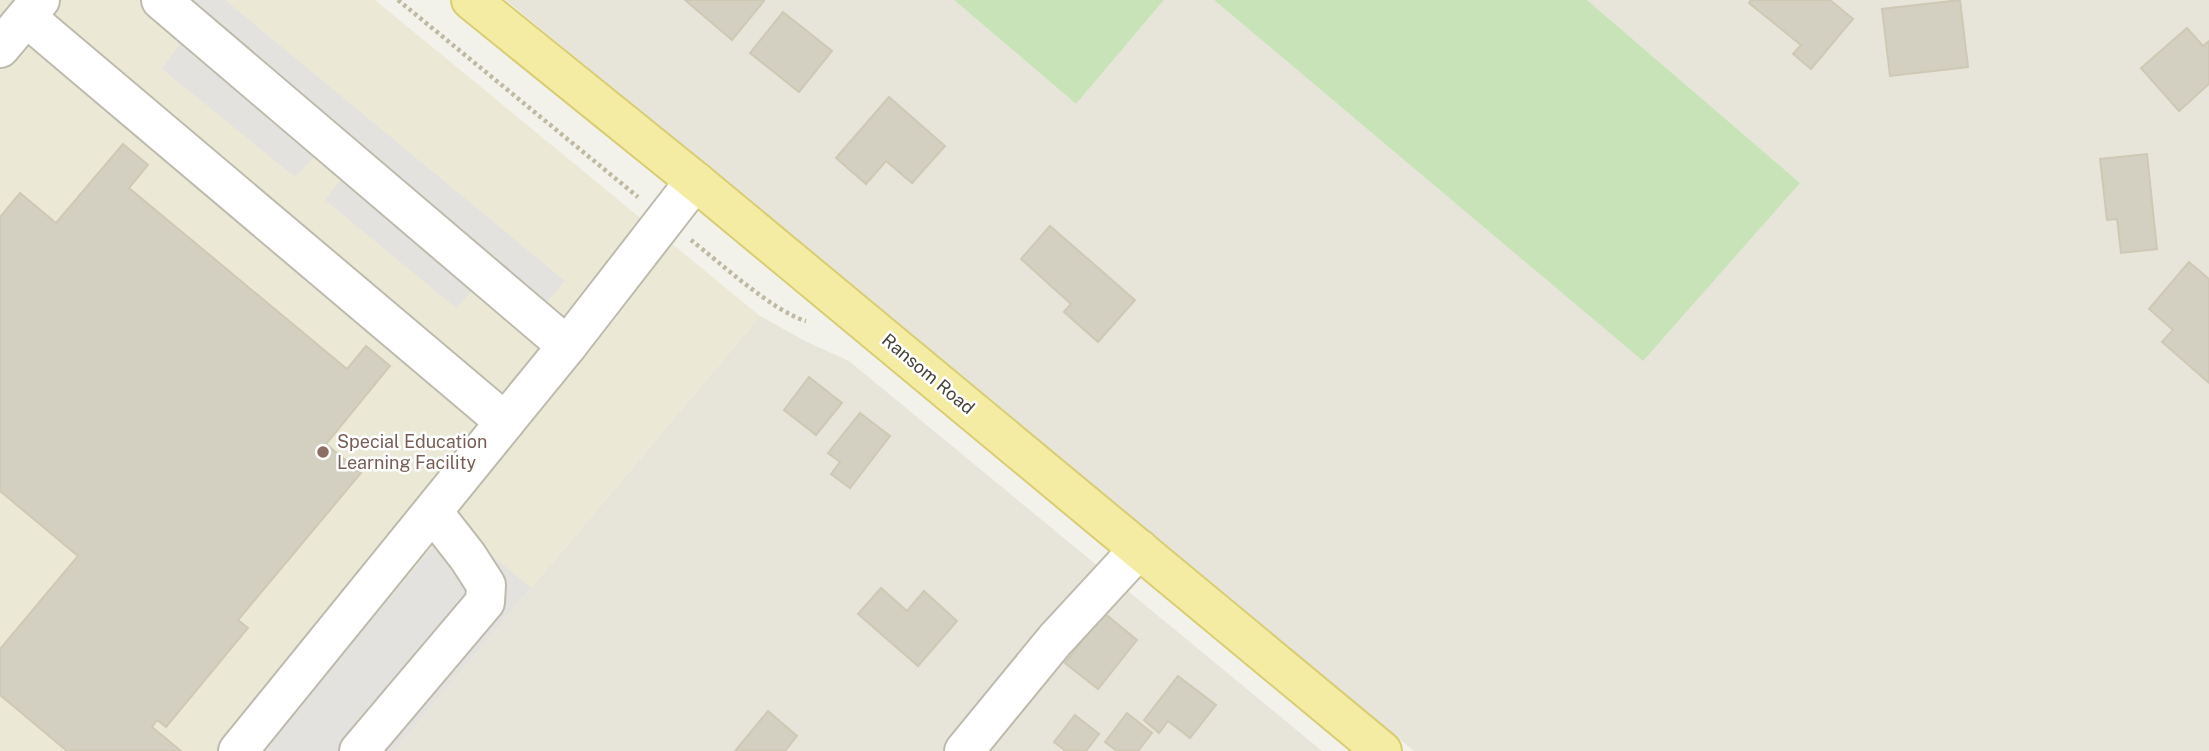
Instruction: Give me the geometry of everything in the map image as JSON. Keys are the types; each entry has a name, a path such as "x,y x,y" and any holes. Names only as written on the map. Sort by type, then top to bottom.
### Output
{"main road":[{"name":"Ransom Road","path":"471,0 695,181 1382,751"}],"lane":[{"path":"161,0 568,346"},
{"path":"0,48 33,8 505,422"},
{"path":"237,751 568,346 695,181"},
{"path":"359,751 485,602 486,585 468,556 433,512"},
{"path":"964,751 1055,640 1139,549"}],"shaded area":[{"name":"Special Education Learning Facility","path":"0,0 375,0 760,316 394,751 0,751"},
{"path":"143,0 225,0 565,281 531,321 472,291 456,308 325,200 341,179 314,157 295,177 162,69 179,45"},
{"path":"506,0 954,0 1076,104 1164,0 1214,0 1643,360 1800,183 1587,0 2209,0 2209,751 1414,751"},
{"path":"760,316 849,361 1322,751 394,751"},
{"path":"453,523 531,588 394,751 259,751"}],"green space":[{"path":"954,0 1164,0 1076,104"},
{"path":"1214,0 1587,0 1800,183 1643,361"}],"building":[{"path":"685,0 763,0 764,1 732,40"},
{"path":"1751,0 1830,0 1853,19 1811,69 1793,54 1801,45 1749,3"},
{"path":"1960,0 1968,67 1890,76 1882,9"},
{"path":"783,12 832,51 799,92 750,53"},
{"path":"2187,28 2203,46 2209,41 2209,84 2179,111 2141,68"},
{"path":"889,97 945,146 912,183 886,161 866,184 836,158"},
{"path":"123,144 148,165 129,188 347,369 366,346 390,366 326,444 361,473 238,620 248,628 166,727 157,720 152,727 181,751 67,751 0,695 0,649 78,556 0,491 0,217 20,193 56,223"},
{"path":"2147,154 2157,249 2121,253 2117,219 2107,220 2100,159"},
{"path":"1050,226 1135,300 1098,342 1064,312 1071,304 1021,259"},
{"path":"2189,262 2209,279 2209,383 2162,342 2173,330 2149,309"},
{"path":"809,377 842,403 816,435 784,410"},
{"path":"860,413 890,436 850,488 831,474 840,462 828,453"},
{"path":"881,588 907,611 924,591 957,621 918,666 858,614"},
{"path":"1104,613 1137,640 1098,689 1065,663"},
{"path":"1178,676 1216,705 1190,738 1168,721 1159,733 1144,720"},
{"path":"768,711 797,736 785,751 735,751"},
{"path":"1127,713 1152,733 1138,751 1117,751 1105,742"},
{"path":"1075,715 1099,734 1086,751 1066,751 1054,742"}],"place":[{"name":"Special Education Learning Facility","path":"323,452"}]}
